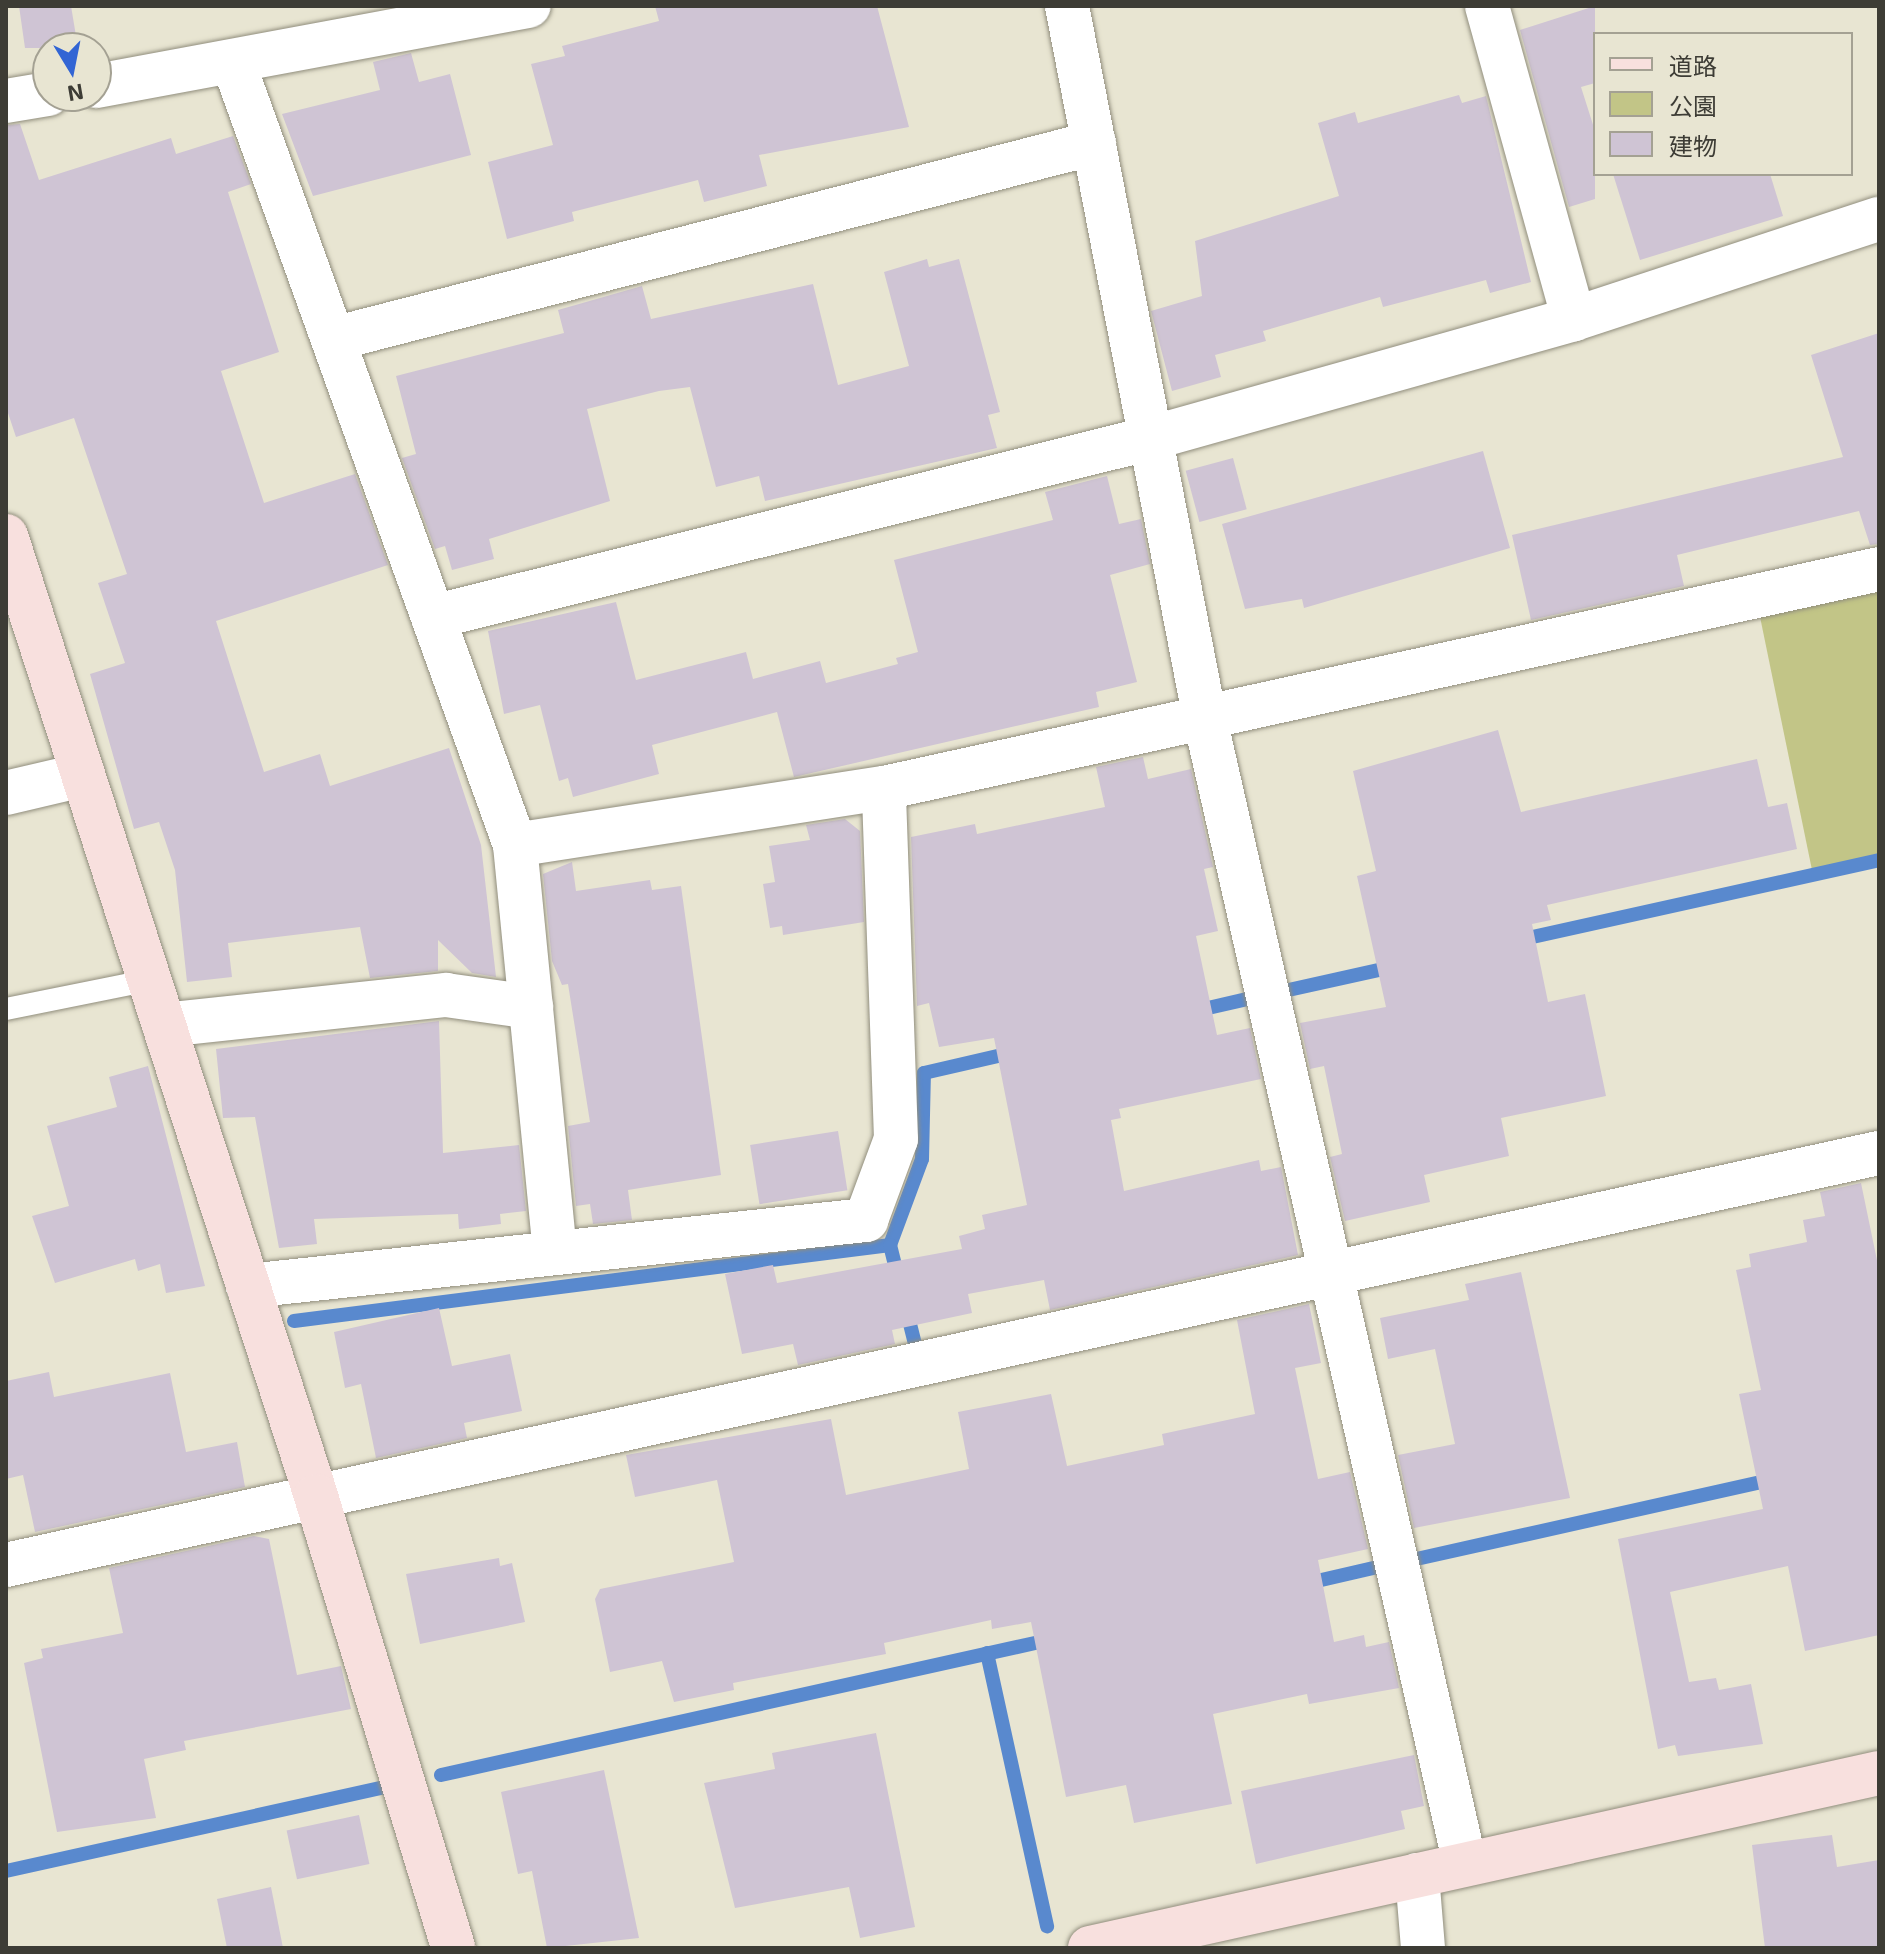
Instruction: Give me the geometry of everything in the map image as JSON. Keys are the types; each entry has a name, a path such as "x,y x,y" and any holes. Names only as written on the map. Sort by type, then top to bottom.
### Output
{"street":[{"path":"112,83 529,6"},
{"path":"1067,6 1205,719 1328,1274 1465,1864"},
{"path":"1487,6 1574,319"},
{"path":"233,62 515,845 555,1252"},
{"path":"6,101 32,97"},
{"path":"333,339 1094,143"},
{"path":"433,617 1151,438 1574,319 1879,219"},
{"path":"6,536 316,1496 453,1948"},
{"path":"515,845 884,788 1879,569"},
{"path":"6,793 83,775"},
{"path":"248,1286 866,1220 896,1139 884,788"},
{"path":"164,1025 446,995 531,1007"},
{"path":"6,1565 1879,1153"},
{"path":"1090,1948 1879,1773"},
{"path":"1417,1875 1423,1948"}],"lane":[{"path":"6,1009 150,980"}],"green space":[{"path":"1879,582 1879,856 1812,870 1758,607"}],"building":[{"path":"19,6 71,6 75,32 32,32 32,48 25,48"},
{"path":"655,6 877,6 909,127 759,155 767,186 704,202 698,180 572,212 574,221 507,239 488,162 553,145 531,64 565,56 562,46 659,21"},
{"path":"1595,6 1593,84 1581,87 1593,125 1595,199 1569,207 1520,30"},
{"path":"411,53 419,82 450,74 471,155 313,196 282,114 380,90 373,62"},
{"path":"1459,95 1462,103 1486,96 1531,282 1490,293 1486,280 1383,307 1380,297 1263,331 1266,341 1215,355 1221,377 1172,391 1151,311 1202,296 1195,241 1339,196 1318,123 1355,112 1358,123"},
{"path":"20,124 39,180 171,138 176,154 233,136 251,184 228,192 279,352 221,371 264,503 355,474 388,565 216,621 264,772 320,754 330,786 449,748 481,845 496,977 472,973 438,940 438,971 370,978 360,927 228,943 232,977 187,982 175,870 159,822 134,829 90,674 125,663 98,583 127,574 74,418 16,437 6,407 6,125"},
{"path":"1614,176 1771,176 1783,216 1640,260"},
{"path":"927,259 929,267 959,259 1000,412 988,415 997,448 765,501 759,476 716,487 690,387 659,391 587,409 610,501 489,539 494,559 452,570 445,546 435,549 402,458 416,454 396,376 564,333 558,310 642,286 651,319 813,284 838,385 909,366 884,272"},
{"path":"1879,333 1879,544 1870,545 1859,511 1677,555 1684,586 1531,620 1512,535 1843,457 1811,355"},
{"path":"1483,451 1510,548 1304,608 1302,599 1245,609 1222,524"},
{"path":"1233,458 1247,509 1199,522 1186,471"},
{"path":"1107,476 1119,524 1141,519 1150,564 1110,575 1137,682 1096,692 1099,707 794,777 777,712 652,745 659,774 573,797 568,778 559,781 540,705 504,714 488,631 616,602 636,680 746,652 753,679 820,661 826,683 898,664 896,658 918,652 894,560 1053,520 1045,492"},
{"path":"1498,730 1521,812 1757,759 1768,807 1787,803 1797,849 1547,905 1551,920 1532,924 1548,1002 1585,994 1606,1096 1501,1118 1509,1156 1424,1175 1430,1202 1345,1221 1330,1157 1342,1154 1324,1066 1310,1069 1300,1023 1386,1007 1357,876 1376,871 1353,771"},
{"path":"1143,757 1148,779 1191,769 1213,867 1204,869 1218,931 1196,936 1217,1035 1250,1028 1261,1079 1119,1109 1121,1118 1111,1120 1124,1191 1259,1160 1261,1171 1281,1167 1298,1255 1050,1310 1044,1280 968,1294 972,1313 892,1330 895,1344 798,1365 793,1344 742,1354 725,1274 773,1265 777,1283 962,1249 959,1236 985,1229 982,1215 1027,1205 994,1038 939,1047 929,1003 917,1006 911,837 975,824 977,834 1105,807 1096,767"},
{"path":"845,819 860,831 864,922 783,935 782,926 770,928 763,884 775,882 769,846 810,840 806,825"},
{"path":"572,862 576,891 650,880 652,890 681,886 721,1175 628,1190 632,1220 593,1224 590,1204 576,1206 568,1126 590,1122 568,984 562,985 552,961 543,874"},
{"path":"439,1021 443,1153 519,1145 526,1211 500,1214 501,1224 459,1229 458,1214 314,1219 317,1244 279,1248 255,1117 223,1118 216,1049"},
{"path":"148,1066 205,1286 166,1293 160,1264 138,1271 135,1259 55,1283 32,1216 69,1206 47,1126 117,1107 109,1077"},
{"path":"838,1131 847,1190 759,1204 750,1145"},
{"path":"1861,1183 1879,1270 1879,1635 1805,1651 1788,1566 1670,1592 1689,1682 1716,1678 1719,1690 1751,1684 1763,1744 1678,1756 1675,1745 1658,1749 1618,1539 1763,1509 1739,1394 1761,1390 1736,1270 1751,1267 1749,1254 1807,1242 1803,1220 1825,1216 1820,1192"},
{"path":"1521,1272 1570,1498 1414,1528 1398,1455 1455,1444 1435,1349 1388,1359 1380,1318 1469,1300 1465,1284"},
{"path":"1309,1304 1321,1363 1295,1368 1318,1479 1350,1472 1368,1549 1318,1560 1334,1642 1364,1635 1366,1647 1389,1642 1399,1688 1309,1704 1307,1694 1213,1714 1232,1804 1134,1823 1126,1785 1066,1797 1031,1622 992,1629 991,1620 884,1643 886,1654 733,1683 734,1690 674,1702 662,1661 610,1672 595,1599 600,1589 734,1562 717,1480 635,1497 626,1455 831,1419 846,1495 969,1469 958,1412 1051,1394 1067,1466 1164,1445 1162,1434 1255,1414 1237,1320"},
{"path":"439,1308 452,1366 510,1354 522,1411 464,1423 467,1438 376,1458 361,1384 345,1388 334,1332"},
{"path":"49,1372 54,1397 170,1373 186,1452 237,1442 245,1487 35,1532 23,1475 6,1479 6,1381"},
{"path":"254,1536 269,1539 297,1675 341,1666 351,1709 184,1741 186,1750 144,1759 156,1818 57,1832 24,1663 43,1658 41,1649 123,1633 109,1568"},
{"path":"499,1558 500,1566 512,1563 525,1622 420,1644 406,1574"},
{"path":"876,1733 915,1927 860,1938 849,1887 735,1908 704,1783 775,1769 772,1753"},
{"path":"1414,1755 1424,1806 1401,1811 1405,1829 1256,1864 1241,1791"},
{"path":"604,1770 639,1938 547,1948 532,1871 518,1874 501,1792"},
{"path":"359,1815 369,1864 297,1879 287,1830"},
{"path":"1832,1835 1837,1867 1879,1860 1879,1948 1765,1948 1752,1845"},
{"path":"271,1887 283,1948 227,1948 217,1899"}],"waterway":[{"path":"1519,940 1879,860"},
{"path":"1284,991 1397,966"},
{"path":"1195,1011 1247,999"},
{"path":"890,1245 922,1159 924,1073 1015,1052"},
{"path":"294,1321 890,1245 899,1280"},
{"path":"906,1308 915,1343"},
{"path":"1412,1560 1774,1479"},
{"path":"1304,1584 1382,1566"},
{"path":"441,1775 1053,1639"},
{"path":"987,1653 1047,1926"},
{"path":"6,1871 388,1786"}]}
